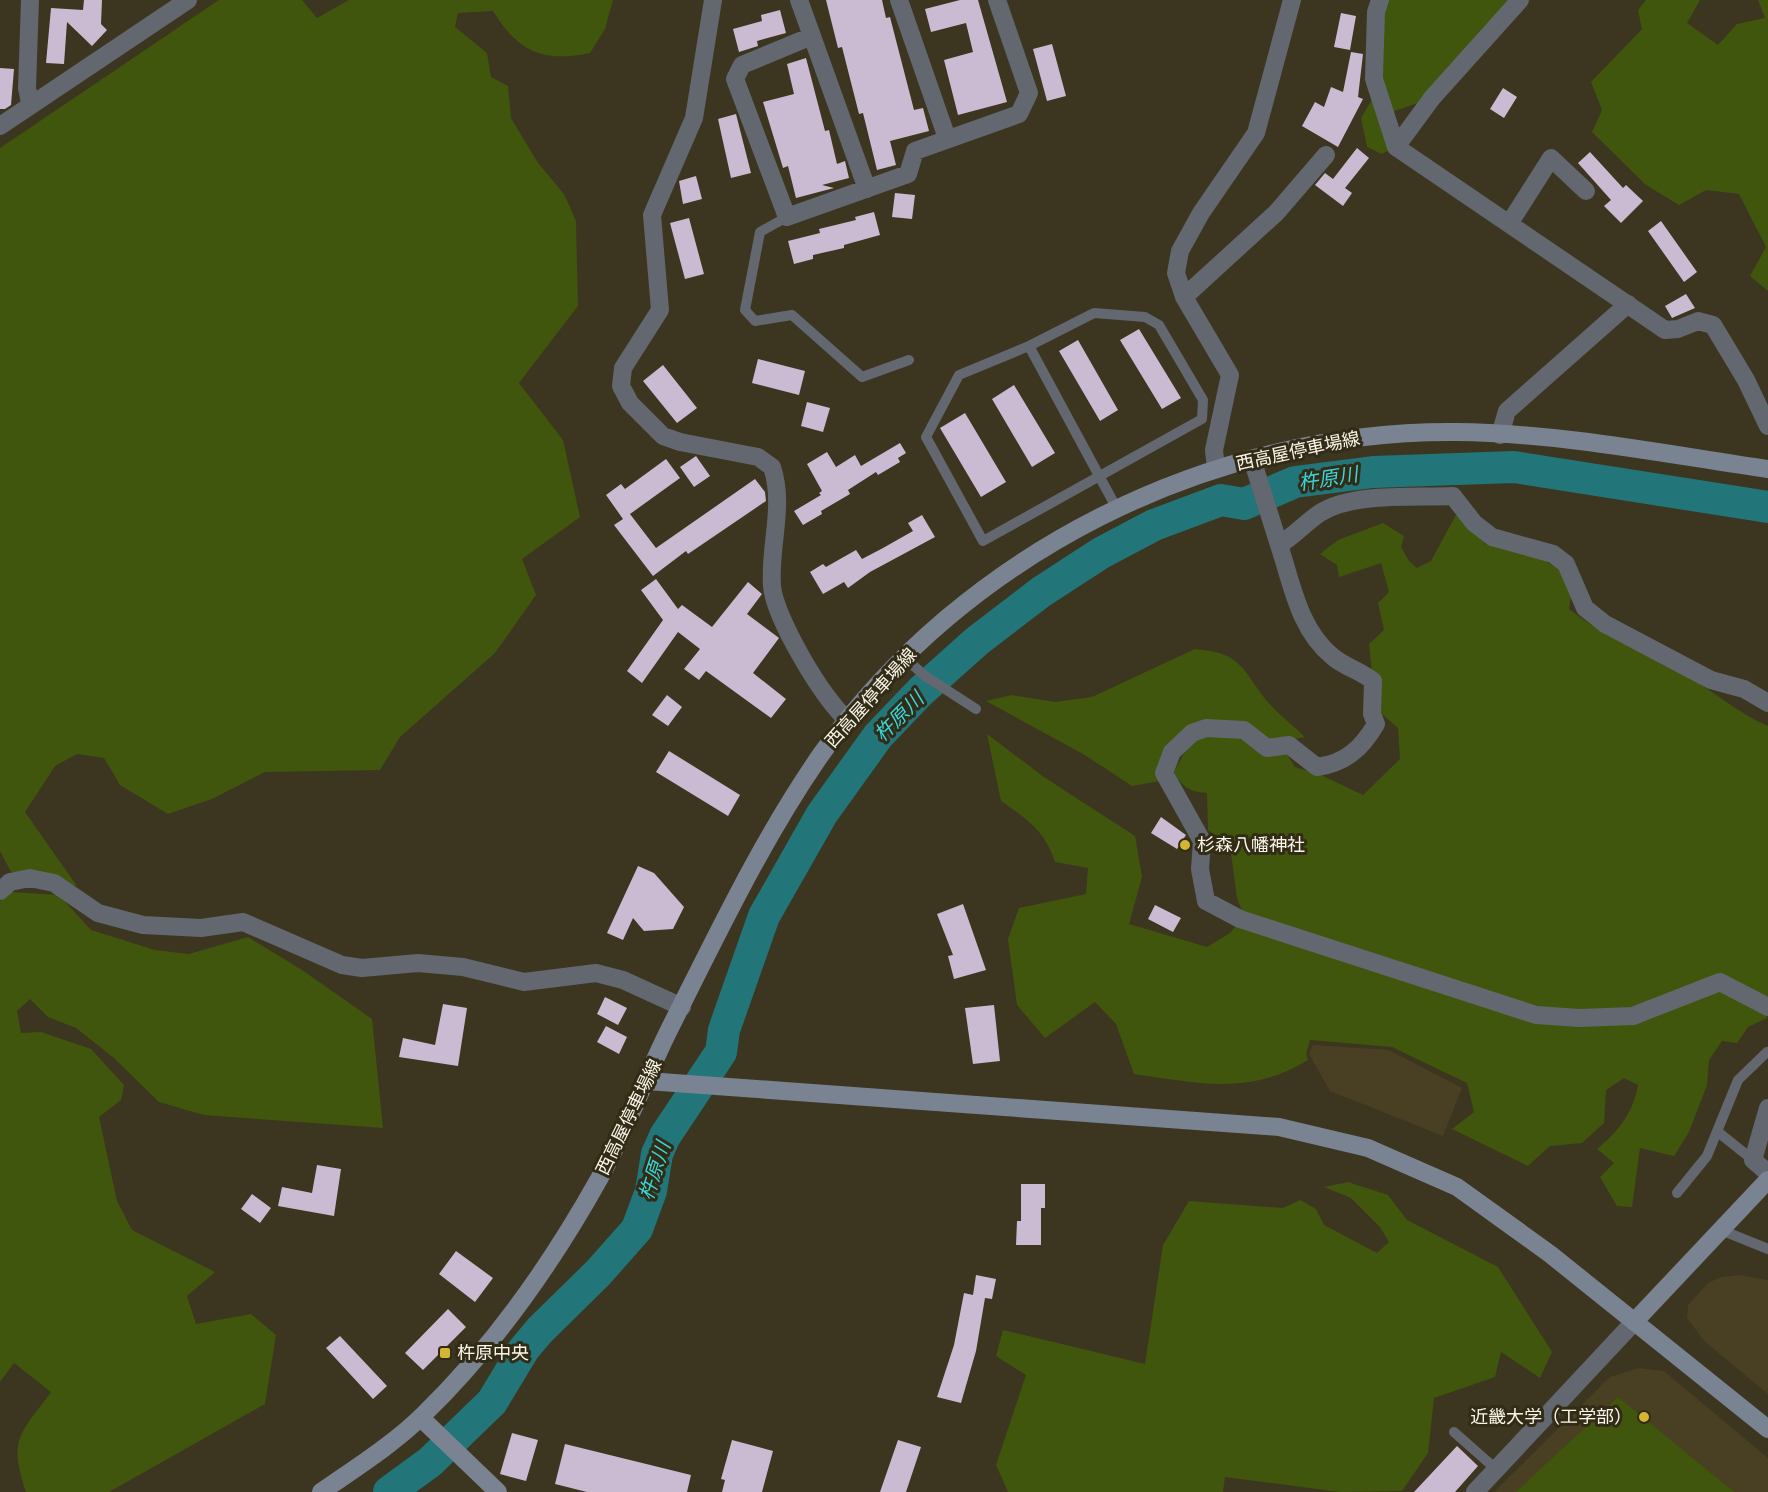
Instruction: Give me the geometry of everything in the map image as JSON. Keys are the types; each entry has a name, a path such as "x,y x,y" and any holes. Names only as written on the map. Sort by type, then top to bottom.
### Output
{"main road":[{"name":"西高屋停車場線","path":"321,1492 421,1418 497,1335 549,1264 601,1177 682,1007 770,833 824,751 905,658 932,631 996,579 1063,536 1117,509 1216,469 1311,444 1384,434 1458,432 1559,439 1768,469"},
{"path":"647,1081 1279,1127 1368,1148 1457,1187 1550,1254 1768,1429"},
{"path":"1634,1322 1768,1180"},
{"path":"421,1418 498,1492"}],"street":[{"path":"30,0 27,88 30,104"},
{"path":"0,126 188,0"},
{"path":"713,0 694,118 652,215 660,310 623,368 621,386 630,403 663,436 680,442 758,457 772,467 778,497 772,586 777,611 831,704 849,721"},
{"path":"799,0 867,189"},
{"path":"899,0 947,138"},
{"path":"812,36 742,65 735,79 787,217 908,174 915,151 1019,114 1029,93 997,0"},
{"path":"1216,469 1214,450 1230,375 1184,297 1176,273 1180,251 1201,213 1256,133 1292,0"},
{"path":"1380,0 1376,12 1374,79 1396,147 1665,330 1678,329 1698,321 1713,325 1746,380 1768,426"},
{"path":"1396,147 1432,98 1520,0"},
{"path":"1184,297 1276,213 1326,155"},
{"path":"1509,224 1551,158 1586,191"},
{"path":"1500,435 1507,411 1628,304"},
{"path":"1252,459 1299,614 1333,658 1373,681 1372,714 1376,724 1366,741 1350,756 1333,765 1317,767 1288,745 1267,748 1244,730 1206,728 1192,733 1172,753 1164,773 1202,841 1200,869 1206,901 1240,919 1536,1015 1579,1018 1634,1016 1720,982 1768,1007"},
{"path":"1279,545 1294,536 1320,513 1347,501 1454,496 1474,523 1492,537 1553,554 1566,564 1585,608 1605,624 1711,680 1744,689 1768,703"},
{"path":"0,891 10,882 30,878 54,884 98,913 143,925 201,928 243,922 342,965 362,968 418,963 452,966 524,982 596,973 623,980 682,1007"},
{"path":"1768,1108 1753,1160 1768,1173"},
{"path":"1475,1492 1634,1322"}],"lane":[{"path":"787,217 760,232 745,310 755,321 792,315 862,377 909,360"},
{"path":"1094,313 1145,317 1159,325 1203,400 1202,418 1100,476 983,541 926,437 959,375 1029,346 1094,313"},
{"path":"1029,346 1117,509"},
{"path":"905,658 925,676 976,710"},
{"path":"1677,1193 1707,1156 1738,1080 1767,1052"},
{"path":"1718,1132 1753,1160"},
{"path":"1720,1230 1768,1249"},
{"path":"1454,1432 1497,1470"}],"shaded area":[{"path":"1313,1045 1389,1050 1462,1088 1443,1136 1330,1091 1309,1054"},
{"path":"1740,1275 1768,1280 1768,1394 1704,1341 1687,1318 1688,1305 1708,1283 1721,1277"},
{"name":"近畿大学（工学部）","path":"1638,1368 1664,1371 1768,1458 1768,1492 1494,1492 1610,1377"}],"green space":[{"path":"219,0 302,0 317,18 349,0 613,0 605,29 590,53 573,56 545,55 522,45 502,25 493,11 458,13 455,27 487,53 491,77 508,86 511,118 538,163 564,194 576,221 578,306 519,383 563,440 580,517 522,559 536,595 495,653 400,737 380,770 265,772 212,799 168,814 120,785 104,758 77,754 55,766 25,812 77,886 11,872 0,851 0,148"},
{"path":"1387,0 1515,0 1421,102 1383,115 1395,147 1382,154 1367,147 1361,118 1383,81 1384,9"},
{"path":"1646,0 1700,0 1687,23 1718,45 1737,24 1765,18 1758,0 1768,0 1768,291 1750,276 1766,247 1739,194 1706,190 1679,205 1646,185 1592,132 1602,110 1591,82 1642,29 1638,10"},
{"path":"1457,513 1485,544 1546,561 1563,573 1571,596 1569,609 1582,619 1677,670 1744,714 1768,726 1768,999 1721,975 1632,1009 1538,1009 1243,913 1237,898 1230,846 1208,830 1207,793 1187,788 1174,772 1189,744 1213,732 1244,734 1286,753 1295,767 1321,775 1363,795 1400,759 1398,728 1376,709 1369,644 1384,630 1378,603 1389,592 1381,563 1339,577 1337,565 1320,554 1338,540 1383,523 1404,536 1401,547 1409,561 1417,568 1431,561"},
{"path":"1195,649 1222,654 1239,664 1271,706 1305,737 1269,744 1209,724 1167,749 1157,765 1160,781 1132,786 1083,754 986,701 1012,695 1055,702 1092,697"},
{"path":"987,734 1044,777 1135,836 1142,877 1129,924 1207,947 1230,933 1239,923 1579,1022 1720,986 1768,1011 1767,1018 1748,1027 1737,1043 1722,1041 1709,1060 1707,1085 1689,1132 1674,1156 1640,1148 1632,1207 1617,1206 1600,1177 1614,1163 1597,1149 1624,1121 1633,1104 1638,1085 1624,1078 1606,1090 1604,1123 1582,1143 1550,1146 1528,1166 1452,1129 1474,1112 1467,1083 1392,1047 1310,1040 1306,1054 1308,1060 1265,1079 1244,1083 1201,1083 1134,1074 1116,1024 1095,1002 1045,1038 1017,1005 1008,939 1019,908 1086,894 1088,868 1055,862 1041,834 1027,820 1001,801"},
{"path":"11,892 59,895 91,930 155,950 189,954 248,937 302,970 372,1019 383,1128 204,1115 159,1102 114,1058 76,1028 48,1017 30,999 17,1011 21,1033 41,1032 91,1049 124,1085 121,1100 99,1117 117,1201 132,1230 215,1272 187,1296 196,1324 251,1314 276,1335 265,1404 109,1492 26,1492 18,1460 20,1438 31,1418 51,1392 14,1363 0,1382 0,901"},
{"path":"1348,1182 1388,1195 1407,1220 1498,1267 1552,1352 1540,1378 1501,1352 1495,1377 1434,1398 1428,1453 1402,1491 1340,1492 1225,1477 1223,1492 1008,1492 996,1465 1026,1375 996,1356 1003,1330 1145,1364 1163,1245 1189,1201 1283,1208 1300,1200 1316,1209 1324,1225 1377,1253 1389,1242 1380,1227 1351,1198 1324,1187"},
{"path":"1618,1397 1734,1492 1516,1492"}],"building":[{"path":"84,0 102,0 101,24 107,30 92,46 67,22 64,64 46,63 51,8 83,10"},
{"path":"826,0 882,0 886,18 890,17 914,110 923,108 929,131 890,141 896,165 877,170 863,113 859,114 842,47 838,48"},
{"path":"960,0 978,0 1007,102 958,115 944,60 973,52 966,23 931,32 925,9"},
{"path":"780,10 786,33 757,41 758,46 739,52 733,29 762,21 761,15"},
{"path":"1341,13 1356,16 1350,50 1334,47"},
{"path":"1052,44 1066,96 1047,101 1033,49"},
{"path":"1351,52 1363,54 1358,97 1363,99 1338,147 1302,126 1315,102 1324,107 1331,87 1343,92"},
{"path":"806,58 825,131 829,130 837,164 845,161 849,178 822,185 834,188 796,198 788,166 783,168 763,102 794,94 787,64"},
{"path":"0,68 14,69 11,105 5,109 0,109"},
{"path":"1503,88 1517,97 1504,118 1490,109"},
{"path":"736,114 751,173 731,178 718,119"},
{"path":"1357,148 1369,158 1345,188 1352,193 1343,206 1315,185 1325,173 1333,179"},
{"path":"1590,152 1623,188 1626,185 1643,201 1621,223 1604,206 1611,200 1578,163"},
{"path":"696,176 702,199 683,204 679,181"},
{"path":"895,193 915,195 912,219 892,217"},
{"path":"874,212 880,235 844,245 844,248 813,255 813,259 794,264 788,241 820,233 819,229 856,220 855,217"},
{"path":"689,218 704,274 685,279 670,223"},
{"path":"1661,221 1697,272 1684,282 1648,231"},
{"path":"1686,294 1695,308 1672,318 1665,306"},
{"path":"1139,329 1181,398 1162,409 1120,340"},
{"path":"1078,340 1118,410 1100,421 1059,351"},
{"path":"758,359 805,371 799,395 752,383"},
{"path":"663,365 697,408 677,423 643,381"},
{"path":"1014,385 1055,453 1032,467 992,399"},
{"path":"807,402 830,408 823,432 801,426"},
{"path":"965,413 1006,482 981,497 940,428"},
{"path":"900,443 906,453 898,458 900,462 878,475 876,472 848,490 850,494 803,525 794,511 821,495 819,493 822,491 807,464 827,452 836,467 855,455 861,466"},
{"path":"696,456 710,476 694,487 680,467"},
{"path":"666,459 680,478 630,514 656,548 755,479 765,492 766,501 688,554 686,551 653,576 614,525 623,519 606,495 621,484 625,489"},
{"path":"922,515 935,537 870,572 848,588 844,582 823,594 810,572 823,564 826,567 856,550 862,559 913,531 908,523"},
{"path":"656,579 678,609 682,605 712,627 748,582 762,594 747,614 779,638 753,673 786,699 771,718 706,671 699,680 684,669 700,649 678,632 642,683 627,671 663,620 641,590"},
{"path":"667,695 682,707 668,726 652,715"},
{"path":"669,751 740,795 728,816 656,772"},
{"path":"1161,817 1186,835 1177,849 1151,833"},
{"path":"638,866 654,873 684,907 673,929 644,931 633,918 623,940 607,933"},
{"path":"963,904 986,970 954,979 948,956 953,955 937,914"},
{"path":"1155,905 1181,918 1173,932 1148,919"},
{"path":"605,997 627,1008 618,1025 597,1014"},
{"path":"443,1004 467,1008 458,1066 399,1057 403,1038 435,1045"},
{"path":"994,1005 1000,1061 973,1064 965,1008"},
{"path":"606,1026 627,1037 619,1054 597,1042"},
{"path":"317,1165 341,1169 334,1216 278,1206 282,1187 312,1193"},
{"path":"1021,1184 1045,1184 1045,1208 1041,1208 1041,1245 1016,1245 1017,1221 1021,1221"},
{"path":"252,1194 271,1208 260,1223 241,1209"},
{"path":"456,1251 493,1278 475,1302 439,1274"},
{"path":"976,1275 996,1279 992,1299 985,1298 976,1351 961,1403 937,1397 954,1345 964,1293 973,1295"},
{"path":"448,1309 466,1327 423,1370 405,1353"},
{"path":"340,1336 387,1386 373,1399 326,1348"},
{"path":"512,1433 538,1440 526,1481 500,1474"},
{"path":"732,1440 773,1451 762,1492 722,1492 725,1480 721,1479"},
{"path":"898,1440 921,1447 906,1492 880,1492"},
{"path":"565,1444 691,1475 687,1492 587,1492 555,1484"},
{"path":"1457,1446 1478,1466 1455,1492 1414,1492"}],"waterway":[{"name":"杵原川","path":"389,1492 430,1462 492,1402 524,1349 637,1229 651,1191 657,1154 665,1136 721,1052 724,1030 764,916 822,814 878,736 920,692 977,641 1041,592 1101,553 1154,525 1221,500 1244,504 1295,482 1373,472 1514,467 1768,507"}],"place":[{"name":"杉森八幡神社","path":"1185,845"},
{"name":"杵原中央","path":"445,1353"},
{"name":"近畿大学（工学部）","path":"1644,1417"}]}
